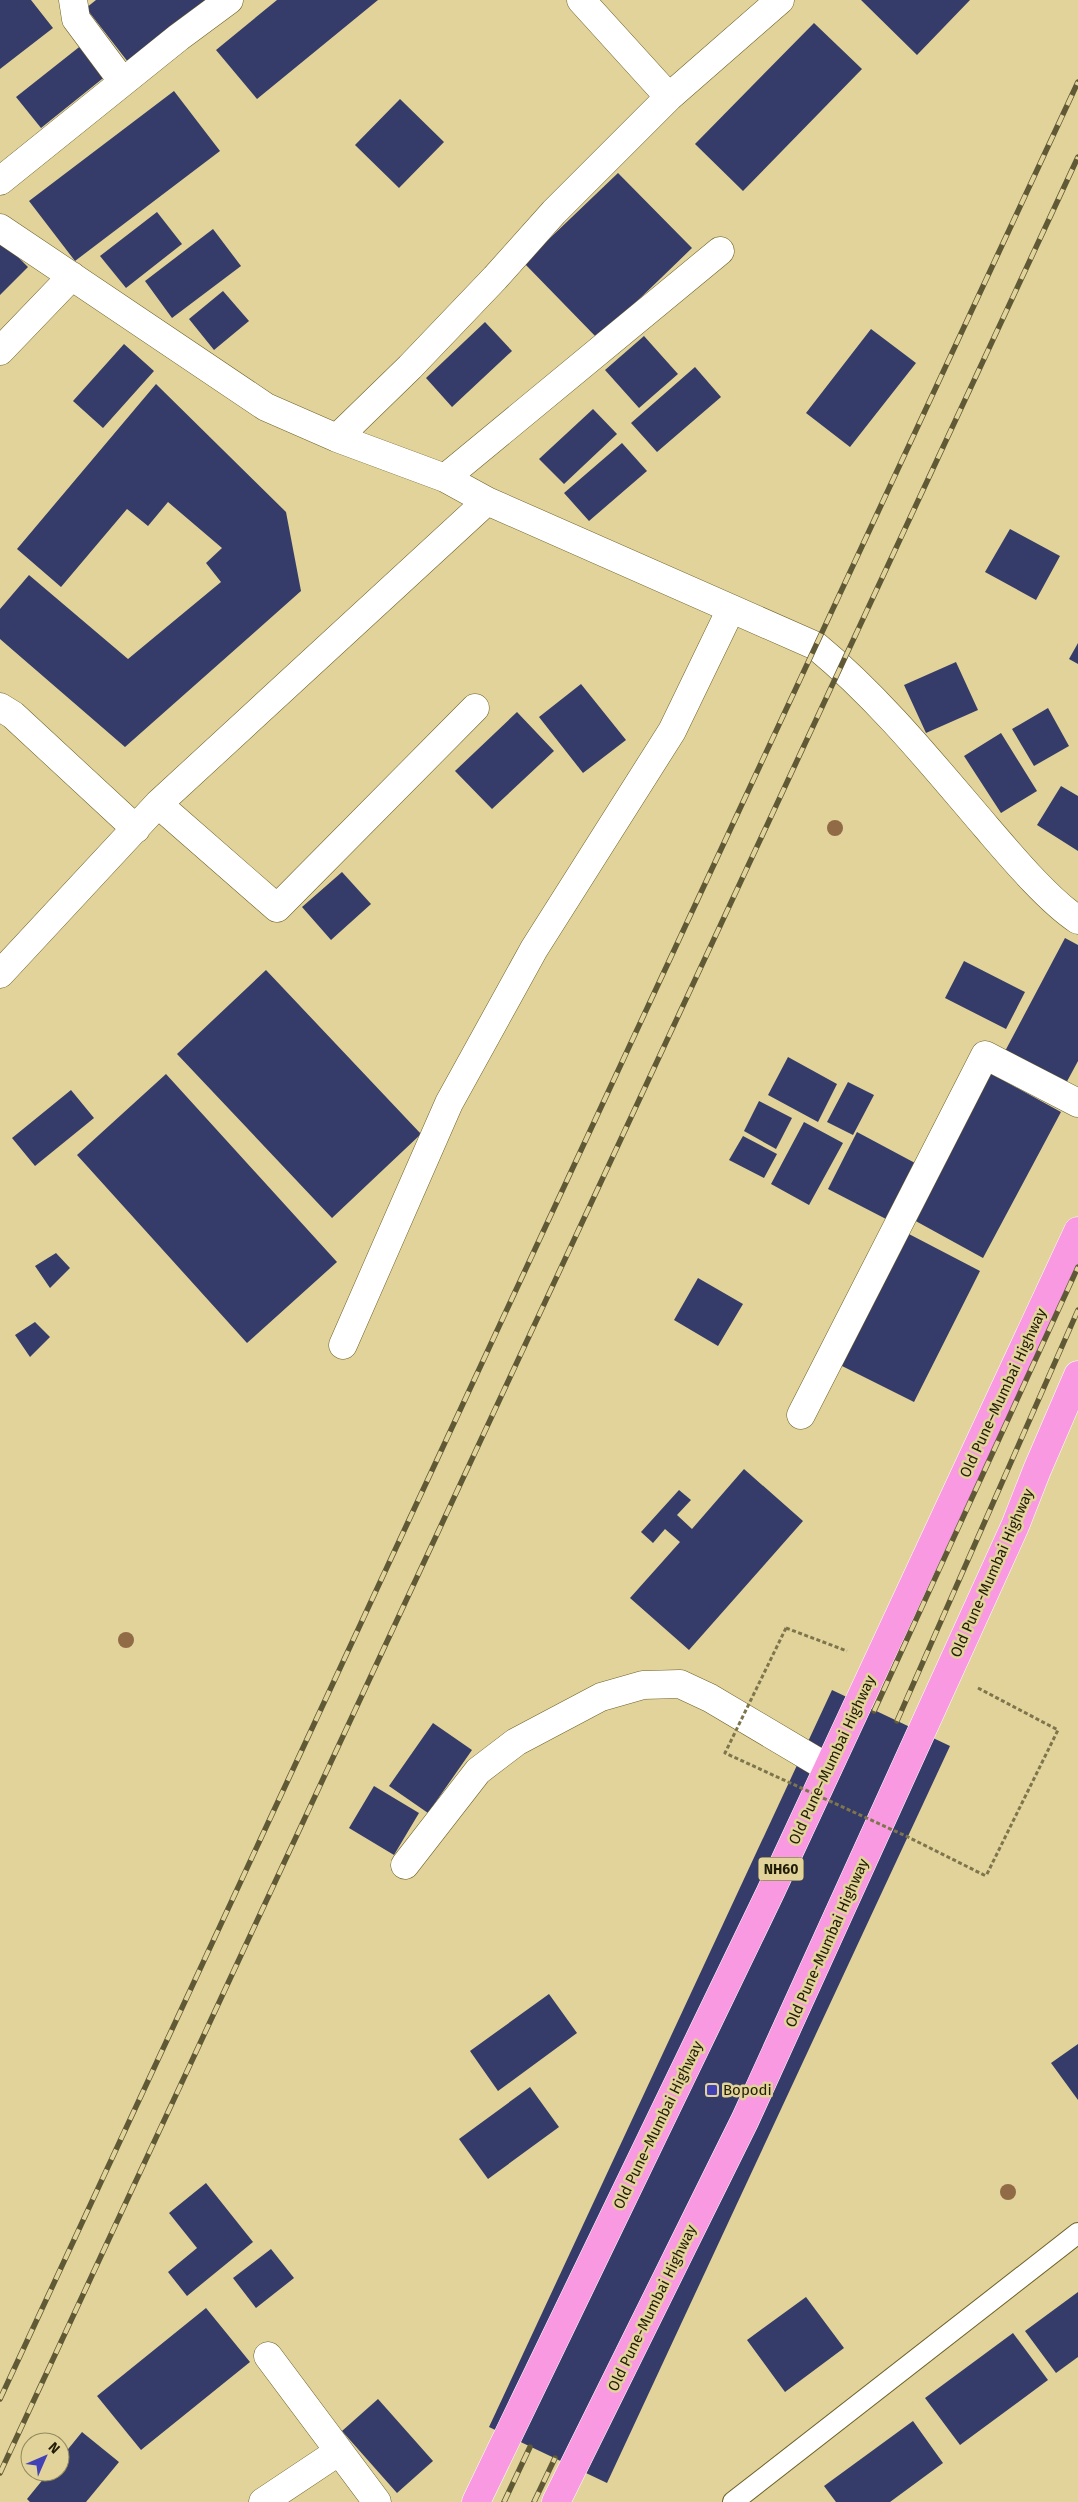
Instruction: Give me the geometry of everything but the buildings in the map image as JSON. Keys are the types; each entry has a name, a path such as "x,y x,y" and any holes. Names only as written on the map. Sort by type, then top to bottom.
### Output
{"highway":[{"name":"Old Pune–Mumbai Highway","path":"476,2502 770,1892 1078,1231"},
{"name":"Old Pune-Mumbai Highway","path":"556,2502 745,2120 1015,1526 1078,1374"}],"street":[{"path":"73,0 76,19 123,82"},
{"path":"0,181 229,0"},
{"path":"581,0 669,97"},
{"path":"337,438 410,367 495,278 554,212 669,97 780,0"},
{"path":"0,228 266,407 337,438 445,478 487,501 816,646 841,666 885,711 1011,855 1078,920"},
{"path":"445,478 720,251"},
{"path":"0,351 72,276"},
{"path":"0,974 158,804 487,501"},
{"path":"343,1345 449,1103 534,949 672,731 731,609"},
{"path":"0,707 13,714 136,829"},
{"path":"158,804 277,908 475,708"},
{"path":"801,1415 985,1055 1078,1103"},
{"path":"404,1865 478,1771 516,1742 601,1697 643,1685 680,1684 710,1698 828,1768"},
{"path":"268,2356 377,2502"},
{"path":"262,2502 338,2452"}],"lane":[{"path":"733,2502 1078,2233"}],"path":[{"path":"878,1663 786,1628 725,1754 908,1837 986,1876 1058,1730 949,1672"}],"railway":[{"path":"0,2399 1078,82"},
{"path":"0,2473 1078,157"},
{"path":"874,1711 1078,1267"},
{"path":"897,1721 1078,1310"},
{"path":"504,2502 530,2447"},
{"path":"534,2502 555,2458"}],"place":[{"name":"Bopodi","path":"712,2090"}]}
